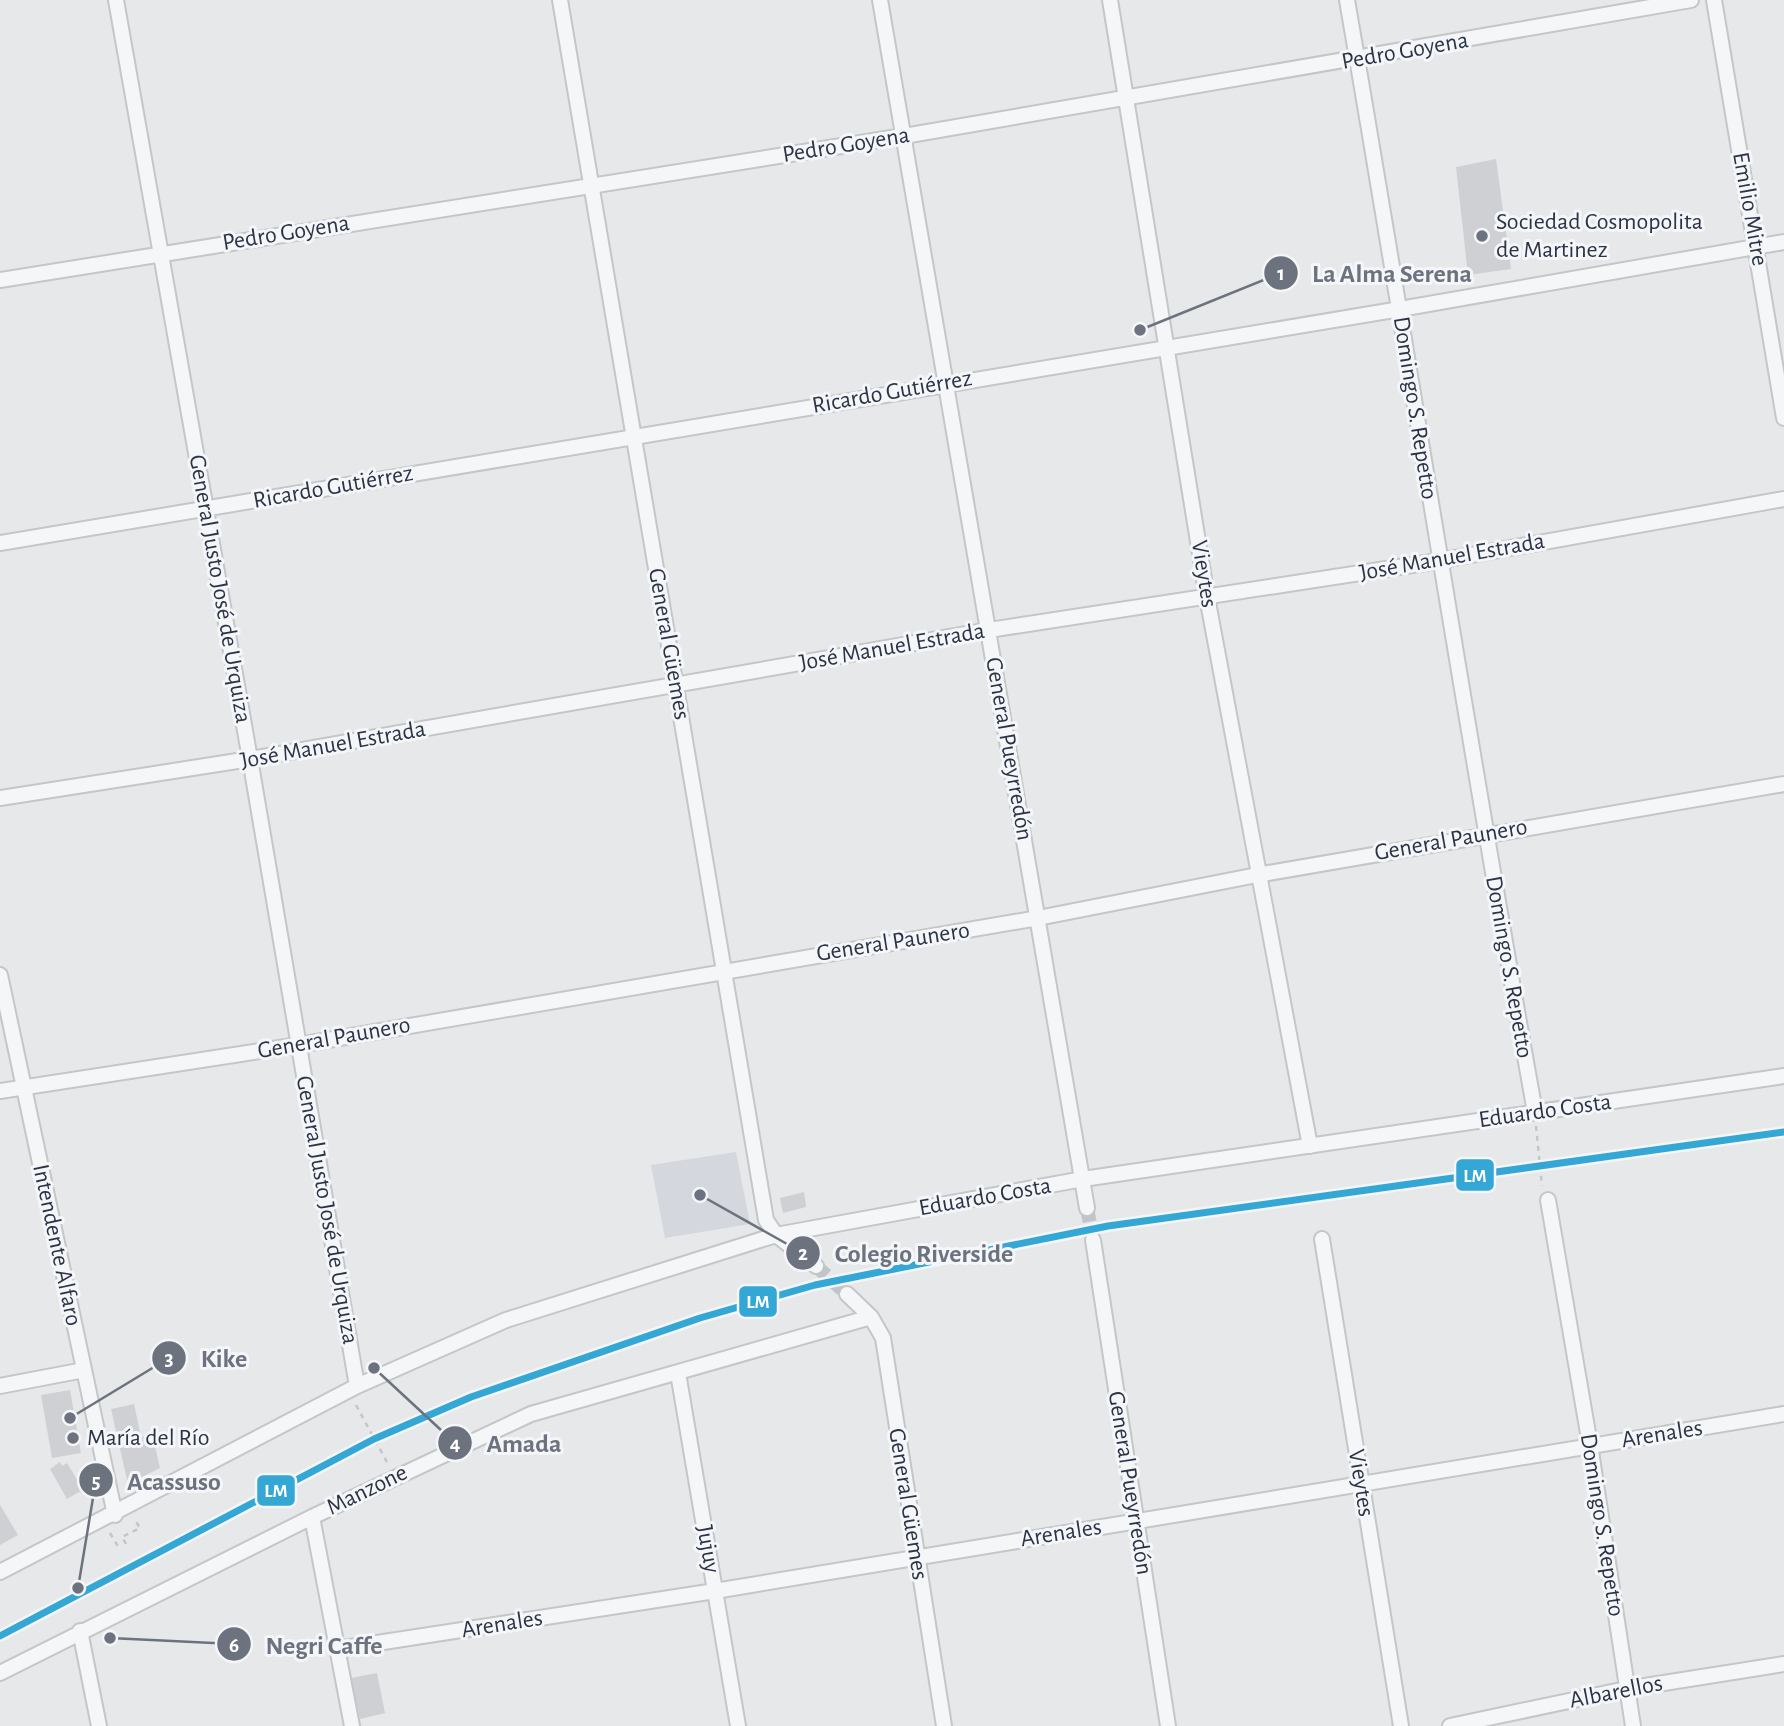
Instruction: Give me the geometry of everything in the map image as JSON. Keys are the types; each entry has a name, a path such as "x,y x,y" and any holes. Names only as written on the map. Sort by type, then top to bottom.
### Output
{"street":[{"path":"116,1 133,0"},
{"name":"General Güemes","path":"560,0 766,1220 776,1235"},
{"name":"General Pueyrredón","path":"880,0 1087,1208"},
{"name":"Vieytes","path":"1110,0 1207,597 1257,875 1310,1146"},
{"name":"Domingo S. Repetto","path":"1347,0 1400,309 1438,561 1535,1112"},
{"name":"Pedro Goyena","path":"0,280 904,136 1126,96 1358,60 1691,0"},
{"name":"Emilio Mitre","path":"1714,0 1784,418"},
{"name":"General Justo José de Urquiza","path":"116,1 299,1045 352,1388"},
{"name":"Ricardo Gutiérrez","path":"0,543 1400,309 1784,242"},
{"name":"José Manuel Estrada","path":"0,798 250,759 989,630 1438,561 1784,499"},
{"name":"General Paunero","path":"0,1091 299,1045 1038,918 1485,834 1784,784"},
{"name":"Intendente Alfaro","path":"0,975 115,1515"},
{"name":"Eduardo Costa","path":"0,1572 115,1515 352,1388 506,1320 776,1235 1083,1180 1784,1076"},
{"name":"Domingo S. Repetto","path":"1548,1200 1590,1445 1633,1726"},
{"path":"776,1235 816,1266"},
{"name":"Vieytes","path":"1322,1239 1401,1726"},
{"name":"General Pueyrredón","path":"1093,1240 1168,1726"},
{"name":"General Güemes","path":"847,1294 871,1317 883,1338 944,1726"},
{"name":"Manzone","path":"0,1672 312,1517 531,1414 871,1317"},
{"path":"0,1386 84,1370"},
{"name":"Jujuy","path":"678,1373 738,1726"},
{"name":"Arenales","path":"338,1649 715,1591 1784,1414"},
{"path":"312,1517 352,1726"},
{"path":"80,1632 99,1726"},
{"name":"Albarellos","path":"1450,1726 1626,1689 1784,1664"}],"path":[{"path":"1535,1112 1543,1196 1548,1200"},
{"path":"352,1388 395,1477"},
{"path":"126,1544 122,1537 139,1528"},
{"path":"112,1537 119,1548"}],"shaded area":[{"path":"736,1152 750,1224 665,1238 651,1165"}],"building":[{"path":"1496,159 1511,269 1468,275 1456,167"},
{"path":"804,1192 806,1207 783,1213 780,1198"},
{"path":"70,1390 81,1453 52,1458 41,1395"},
{"path":"134,1404 141,1437 152,1434 160,1468 128,1484 111,1409"},
{"path":"60,1462 62,1466 67,1463 81,1486 87,1488 85,1494 79,1492 67,1499 50,1469"},
{"path":"0,1505 18,1535 0,1545"},
{"path":"377,1673 385,1713 360,1719 351,1678"}],"tunnel":[{"path":"1087,1208 1093,1240"},
{"path":"816,1266 847,1294"}],"transit line":[{"name":"LM","path":"0,1636 374,1439 471,1397 700,1318 815,1285 1108,1226 1784,1132"}],"place":[{"name":"Sociedad Cosmopolita de Martinez","path":"1482,236"},
{"name":"La Alma Serena","path":"1140,330"},
{"name":"Colegio Riverside","path":"700,1195"},
{"name":"Amada","path":"374,1368"},
{"name":"Kike","path":"70,1418"},
{"name":"María del Río","path":"73,1438"},
{"name":"Acassuso","path":"78,1588"},
{"name":"Negri Caffe","path":"110,1638"}]}
